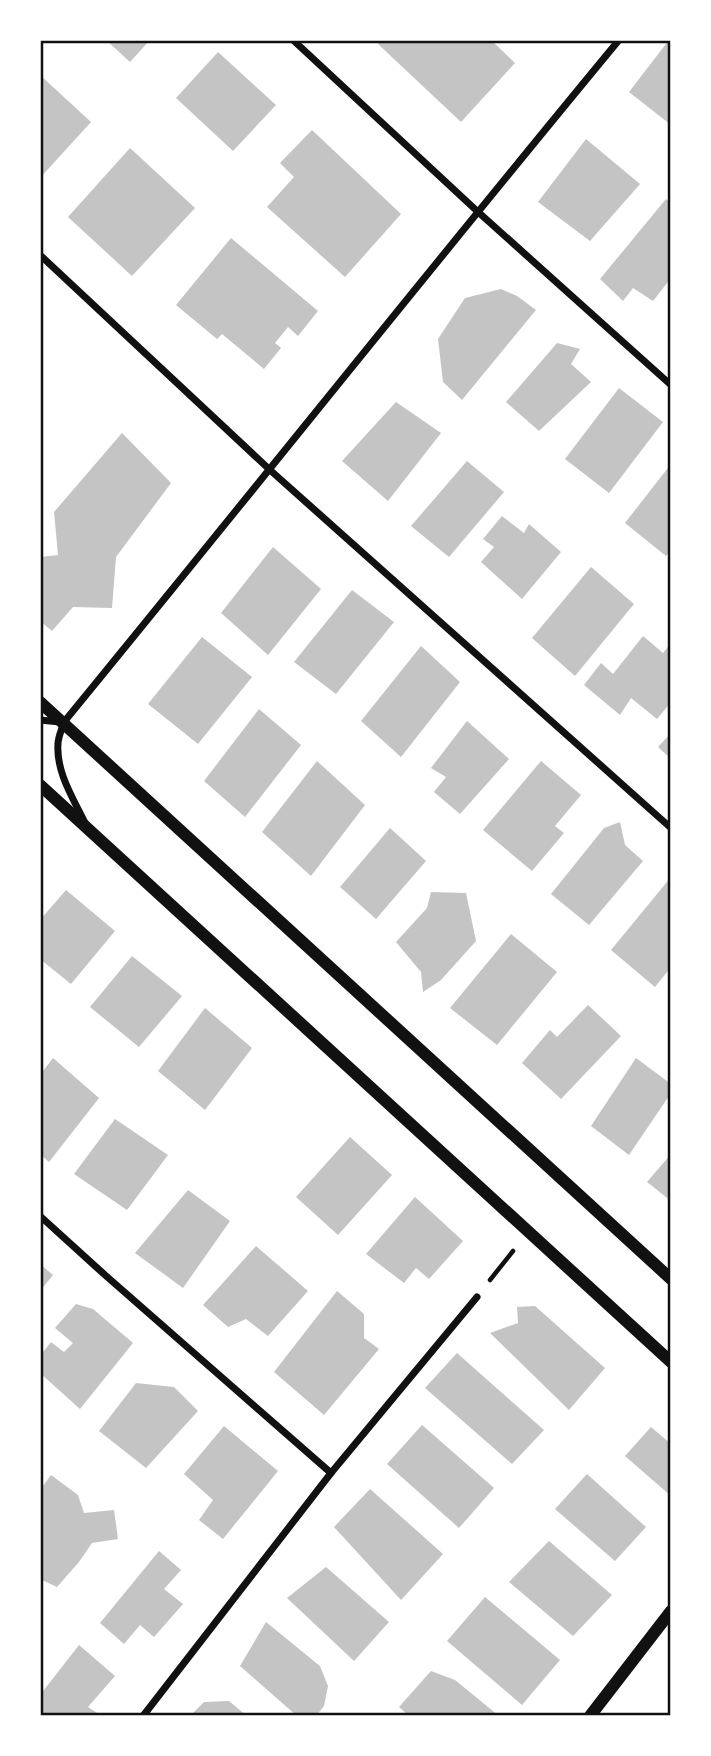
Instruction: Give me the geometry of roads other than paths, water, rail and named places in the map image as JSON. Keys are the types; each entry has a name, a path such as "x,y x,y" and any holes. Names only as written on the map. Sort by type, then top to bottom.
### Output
{"street":[{"path":"293,40 477,211 671,385"},
{"path":"89,829 63,778 58,760 58,742 64,722 477,211 619,40"},
{"path":"40,255 270,470 671,828"},
{"path":"40,702 671,1279"},
{"path":"40,720 64,722"},
{"path":"40,785 671,1362"},
{"path":"40,1216 331,1473"},
{"path":"143,1716 331,1473 477,1297"},
{"path":"590,1716 671,1611"}]}
